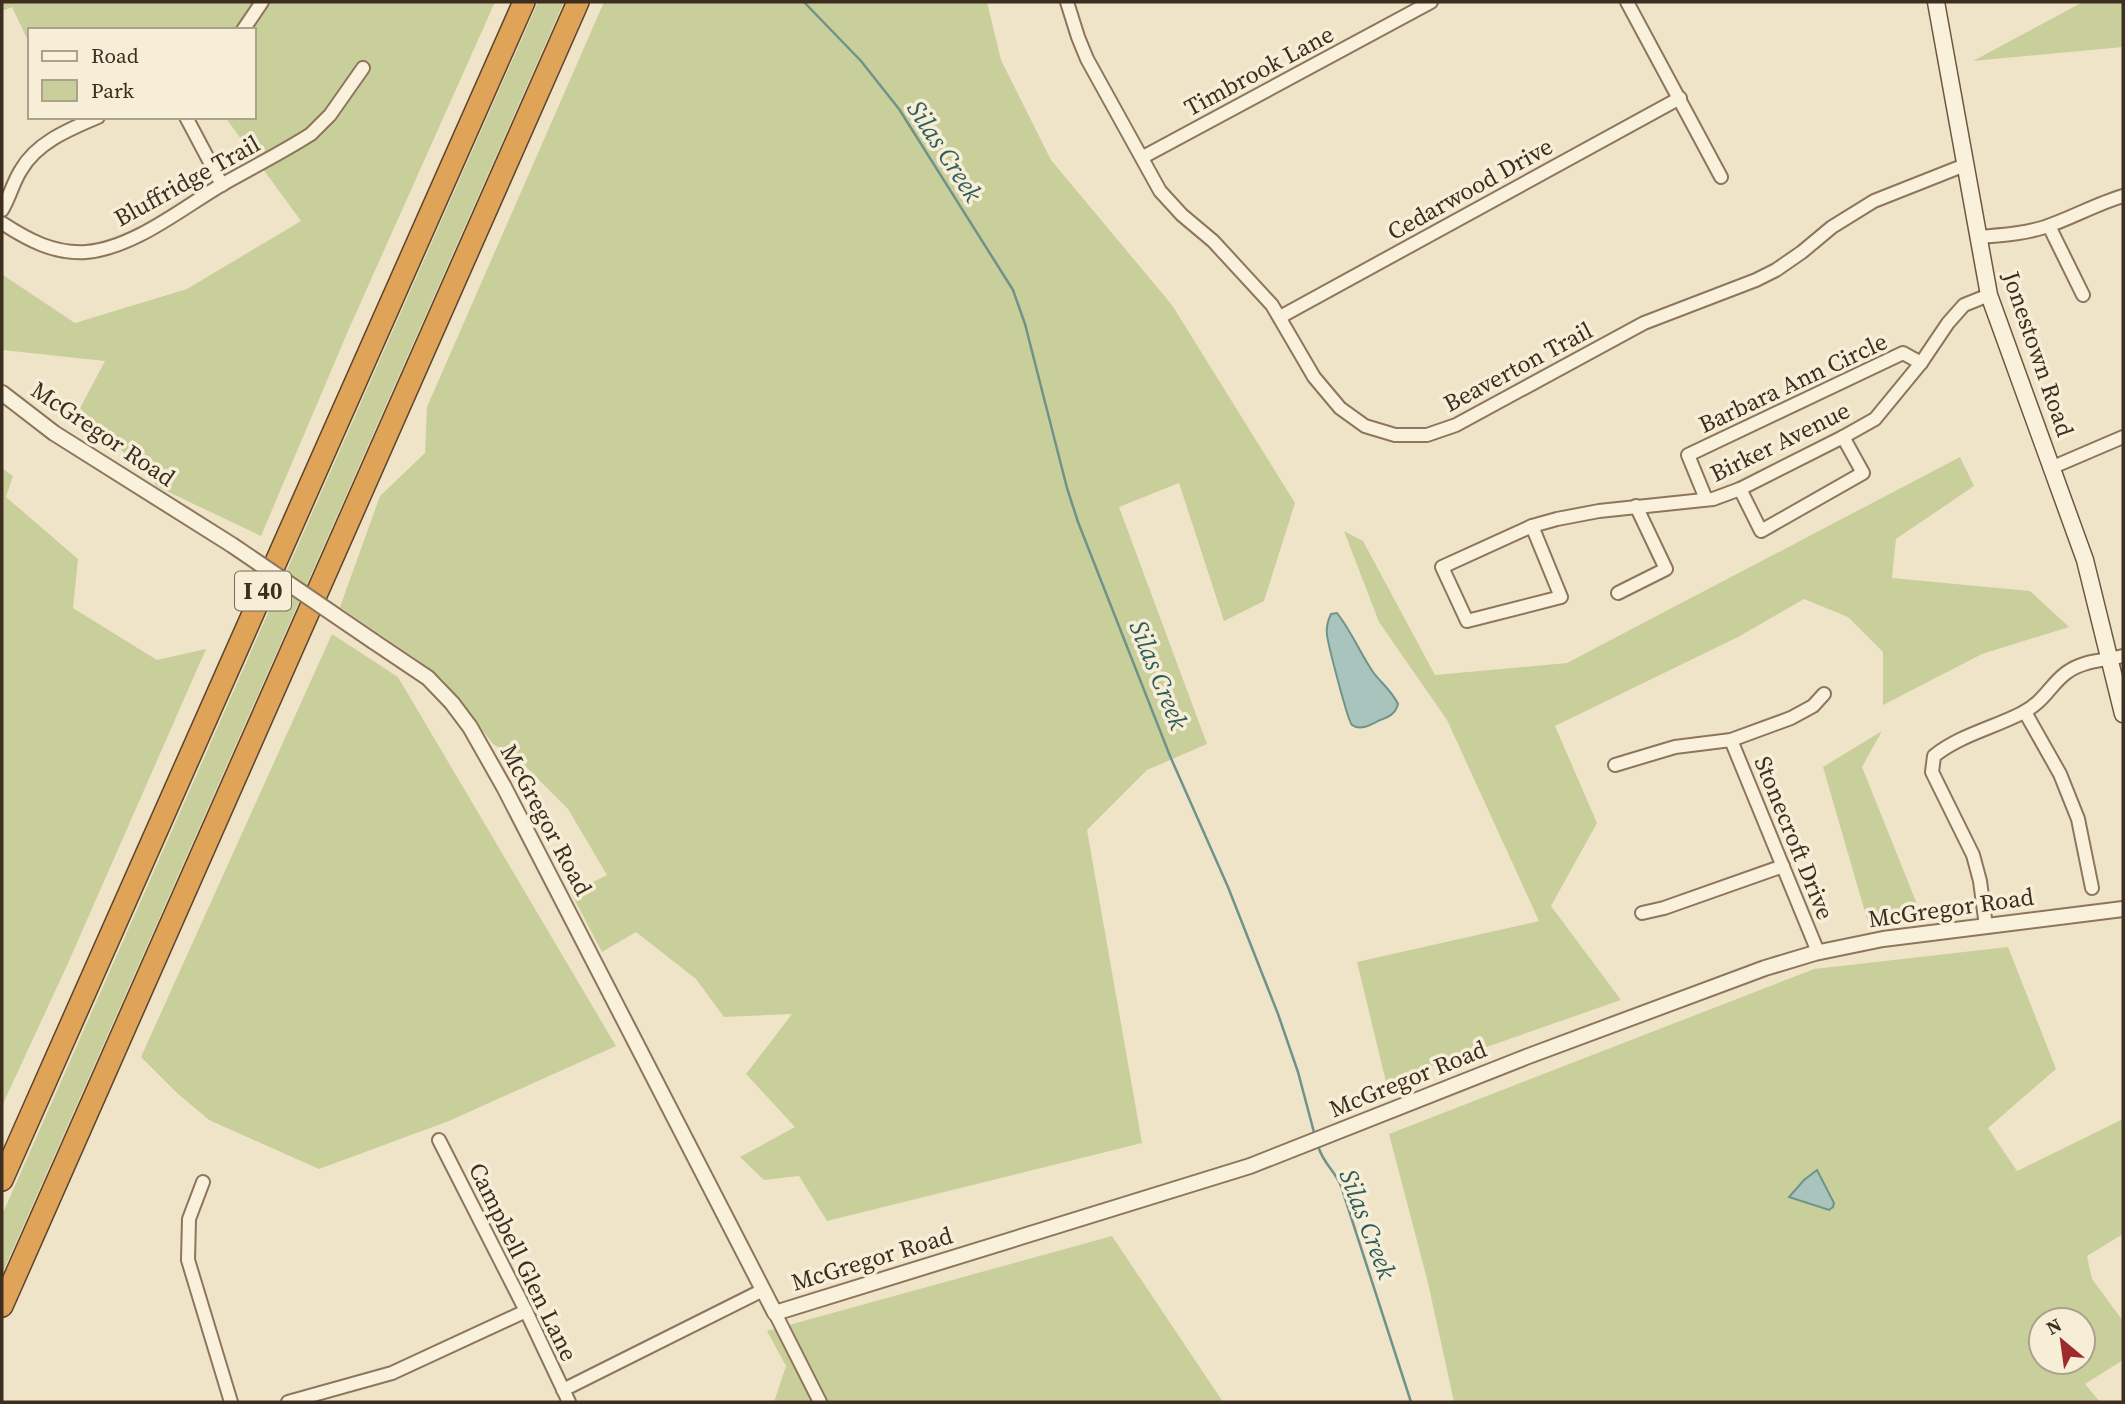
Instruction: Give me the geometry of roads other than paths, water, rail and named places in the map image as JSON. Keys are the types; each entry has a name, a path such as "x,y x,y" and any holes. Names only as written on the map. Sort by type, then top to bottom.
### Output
{"highway":[{"name":"I 40","path":"2,1180 524,2"},
{"name":"I 40","path":"2,1306 578,2"}],"main road":[{"name":"Jonestown Road","path":"1936,2 1989,295 2053,467 2117,658 2123,714"}],"street":[{"path":"244,28 262,2"},
{"name":"Beaverton Trail","path":"1067,2 1087,59 1160,191 1182,215 1213,241 1280,317 1327,395 1353,420 1377,431 1395,435 1426,435 1456,425 1644,323 1756,280 1802,252 1832,227 1874,201 1965,165"},
{"name":"Timbrook Lane","path":"1143,157 1431,2"},
{"path":"1627,2 1721,177"},
{"name":"Bluffridge Trail","path":"2,223 35,243 70,252 96,251 134,237 311,134 330,115 363,68"},
{"name":"Cedarwood Drive","path":"1280,317 1680,98"},
{"path":"2,210 19,172 40,148 94,119"},
{"path":"188,119 222,185"},
{"path":"1979,237 2049,226 2085,209 2123,196"},
{"path":"2049,226 2083,295"},
{"name":"Birker Avenue","path":"1532,526 1561,597 1467,621 1442,567 1532,526 1557,519 1636,506 1706,499 1740,489 1843,438 1875,419 1964,305 1989,295"},
{"name":"Barbara Ann Circle","path":"1706,499 1688,455 1903,353 1921,363"},
{"name":"McGregor Road","path":"2,393 54,433 232,545 428,678 470,727 504,787 775,1313 1250,1166 1539,1052 1765,968 1818,952 1883,940 2123,909"},
{"path":"2053,467 2123,436"},
{"path":"1740,489 1761,531 1863,472 1843,438"},
{"path":"1618,593 1666,569 1636,506"},
{"path":"1986,926 1980,881 1973,855 1932,772 1934,755 1947,745 2025,712 2046,696 2066,673 2088,662 2117,658"},
{"path":"1615,765 1675,747 1731,740 1791,718 1813,706 1824,694"},
{"path":"2025,712 2060,774 2078,819 2092,888"},
{"name":"Stonecroft Drive","path":"1731,740 1818,952"},
{"path":"1642,913 1664,908 1783,866"},
{"name":"Campbell Glen Lane","path":"439,1140 566,1396"},
{"path":"203,1182 189,1220 188,1261 231,1402"},
{"path":"566,1396 763,1290"},
{"path":"288,1402 392,1373 526,1311"},
{"path":"775,1313 820,1402"}],"water":[{"path":"1337,613 1373,672 1398,704 1391,715 1365,727 1352,725 1334,667 1327,629 1331,614"},
{"path":"1817,1170 1834,1203 1829,1210 1789,1197"}],"waterway":[{"name":"Silas Creek","path":"804,2 861,61 899,109 1013,290 1025,324 1078,522 1170,756 1228,887 1278,1014 1298,1072 1315,1136"},
{"name":"Silas Creek","path":"1318,1146 1341,1186 1411,1402"}]}
